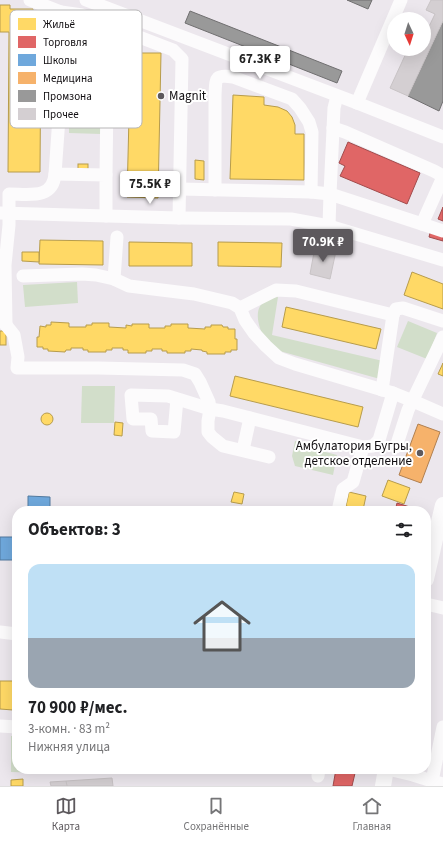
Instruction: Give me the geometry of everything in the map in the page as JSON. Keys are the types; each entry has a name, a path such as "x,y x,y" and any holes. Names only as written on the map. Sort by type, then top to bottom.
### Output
{"main road":[{"path":"431,558 443,506"},
{"path":"383,786 386,774"}],"street":[{"path":"30,0 56,10"},
{"path":"357,103 383,30 401,0"},
{"path":"93,1 116,10"},
{"path":"142,20 443,137"},
{"path":"142,38 173,50 182,59 179,218"},
{"path":"215,190 216,81 219,77 224,75 233,76 292,99 300,108 309,122 312,132 311,192"},
{"path":"329,226 334,108 337,96"},
{"path":"58,128 55,174 54,182 51,188 41,194 5,192 6,265 3,325 14,335 18,357 17,368 183,370 195,374 209,402 210,409 208,432 212,437 223,446 269,457"},
{"path":"106,216 107,128"},
{"path":"334,128 443,176 422,224"},
{"path":"312,142 332,144"},
{"path":"55,174 106,175"},
{"path":"180,189 311,192 330,194 443,231"},
{"path":"5,213 179,218 291,219 329,226 443,260"},
{"path":"114,279 117,237"},
{"path":"23,276 96,275 114,279 129,286 194,294 232,303 240,308 245,320 254,333 279,358 387,392 443,414"},
{"path":"240,308 276,290 296,290 393,315"},
{"path":"177,399 210,409 362,447 373,446 379,440 387,392 393,315 396,309 403,308 443,321"},
{"path":"396,447 413,401 443,337"},
{"path":"243,450 250,418"},
{"path":"339,506 343,489 354,482 362,447"},
{"path":"431,605 443,608"},
{"path":"0,632 12,633"},
{"path":"0,726 12,727"},
{"path":"409,774 438,783 443,727"}],"green space":[{"path":"69,128 101,128 101,134 69,133"},
{"path":"77,282 78,303 25,307 23,285"},
{"path":"278,297 272,335 383,361 380,379 276,350 264,338 259,325 258,313 261,304 271,298"},
{"path":"408,321 437,333 427,359 397,347"},
{"path":"82,386 115,386 114,423 81,423"},
{"path":"295,441 316,446 318,450 337,455 333,475 295,466 292,456"},
{"path":"11,736 12,736 12,772"}],"building: Жильё":[{"path":"0,5 10,5 10,9 33,9 10,10 10,128 40,128 40,172 8,172 9,32 0,32"},
{"path":"142,53 161,53 158,198 127,197 129,128 142,128"},
{"path":"233,95 264,97 264,105 278,107 287,111 292,117 295,125 295,134 304,134 304,180 230,179"},
{"path":"195,160 204,161 204,180 195,179"},
{"path":"78,164 88,164 88,169 78,169"},
{"path":"40,240 103,241 103,265 39,264"},
{"path":"129,242 192,243 192,266 129,266"},
{"path":"218,242 282,243 281,267 218,266"},
{"path":"22,252 39,252 39,262 22,261"},
{"path":"412,272 443,284 443,309 404,295"},
{"path":"286,307 381,329 376,349 282,327"},
{"path":"51,322 69,323 69,327 86,327 86,325 92,325 92,323 109,323 109,327 126,328 126,325 132,326 132,324 149,324 149,328 165,328 165,326 171,326 171,324 188,324 188,328 205,329 205,327 211,327 211,325 222,325 223,327 228,327 228,329 235,329 237,350 225,352 225,354 207,354 207,352 202,350 191,349 191,351 185,351 185,353 167,353 167,351 162,351 162,349 152,349 152,351 146,351 146,353 128,353 128,350 123,350 123,348 112,348 112,350 106,350 106,352 88,352 88,350 83,350 83,348 71,348 71,350 66,350 65,352 48,351 48,349 43,349 43,347 37,347 37,337 39,337 40,326 46,327 46,325 51,325"},
{"path":"0,331 6,331 6,345 0,345"},
{"path":"443,363 443,376 438,374"},
{"path":"235,376 363,407 358,427 230,396"},
{"path":"45,413 49,413 53,419 49,425 45,425 41,421 41,417"},
{"path":"115,422 123,423 122,436 114,435"},
{"path":"388,480 410,488 404,504 382,496"},
{"path":"234,492 244,494 242,504 231,502"},
{"path":"349,492 366,496 364,506 346,506"},
{"path":"0,681 12,681 12,710 0,709"},
{"path":"23,779 23,786 11,786 11,780"}],"building: Торговля":[{"path":"348,142 420,173 407,204 340,176 345,166 339,163"},
{"path":"443,207 443,221 438,219"},
{"path":"430,233 443,236 443,241 429,237"},
{"path":"397,503 407,506 396,506"},
{"path":"335,774 355,774 352,786 333,786"}],"building: Школы":[{"path":"28,496 50,497 50,506 28,506"},
{"path":"0,537 12,537 12,560 0,560"}],"building: Медицина":[{"name":"Амбулатория Бугры, детское отделение","path":"418,424 440,432 421,483 399,475"}],"building: Промзона":[{"path":"347,0 372,0 368,9"},
{"path":"190,11 342,71 337,83 185,23"},
{"path":"443,21 443,101 439,111 408,96 427,56 431,56 431,47"}],"building: Прочее":[{"path":"431,0 443,0 443,21 431,47 431,22 435,14 426,10"},
{"path":"405,56 427,56 408,96 390,88"},
{"path":"315,247 336,251 330,279 310,274"},
{"path":"112,778 113,786 67,786 66,781"},
{"path":"66,781 67,786 51,786 50,782"}],"place":[{"name":"Magnit","path":"161,96"},
{"name":"Амбулатория Бугры, детское отделение","path":"420,453"}]}
